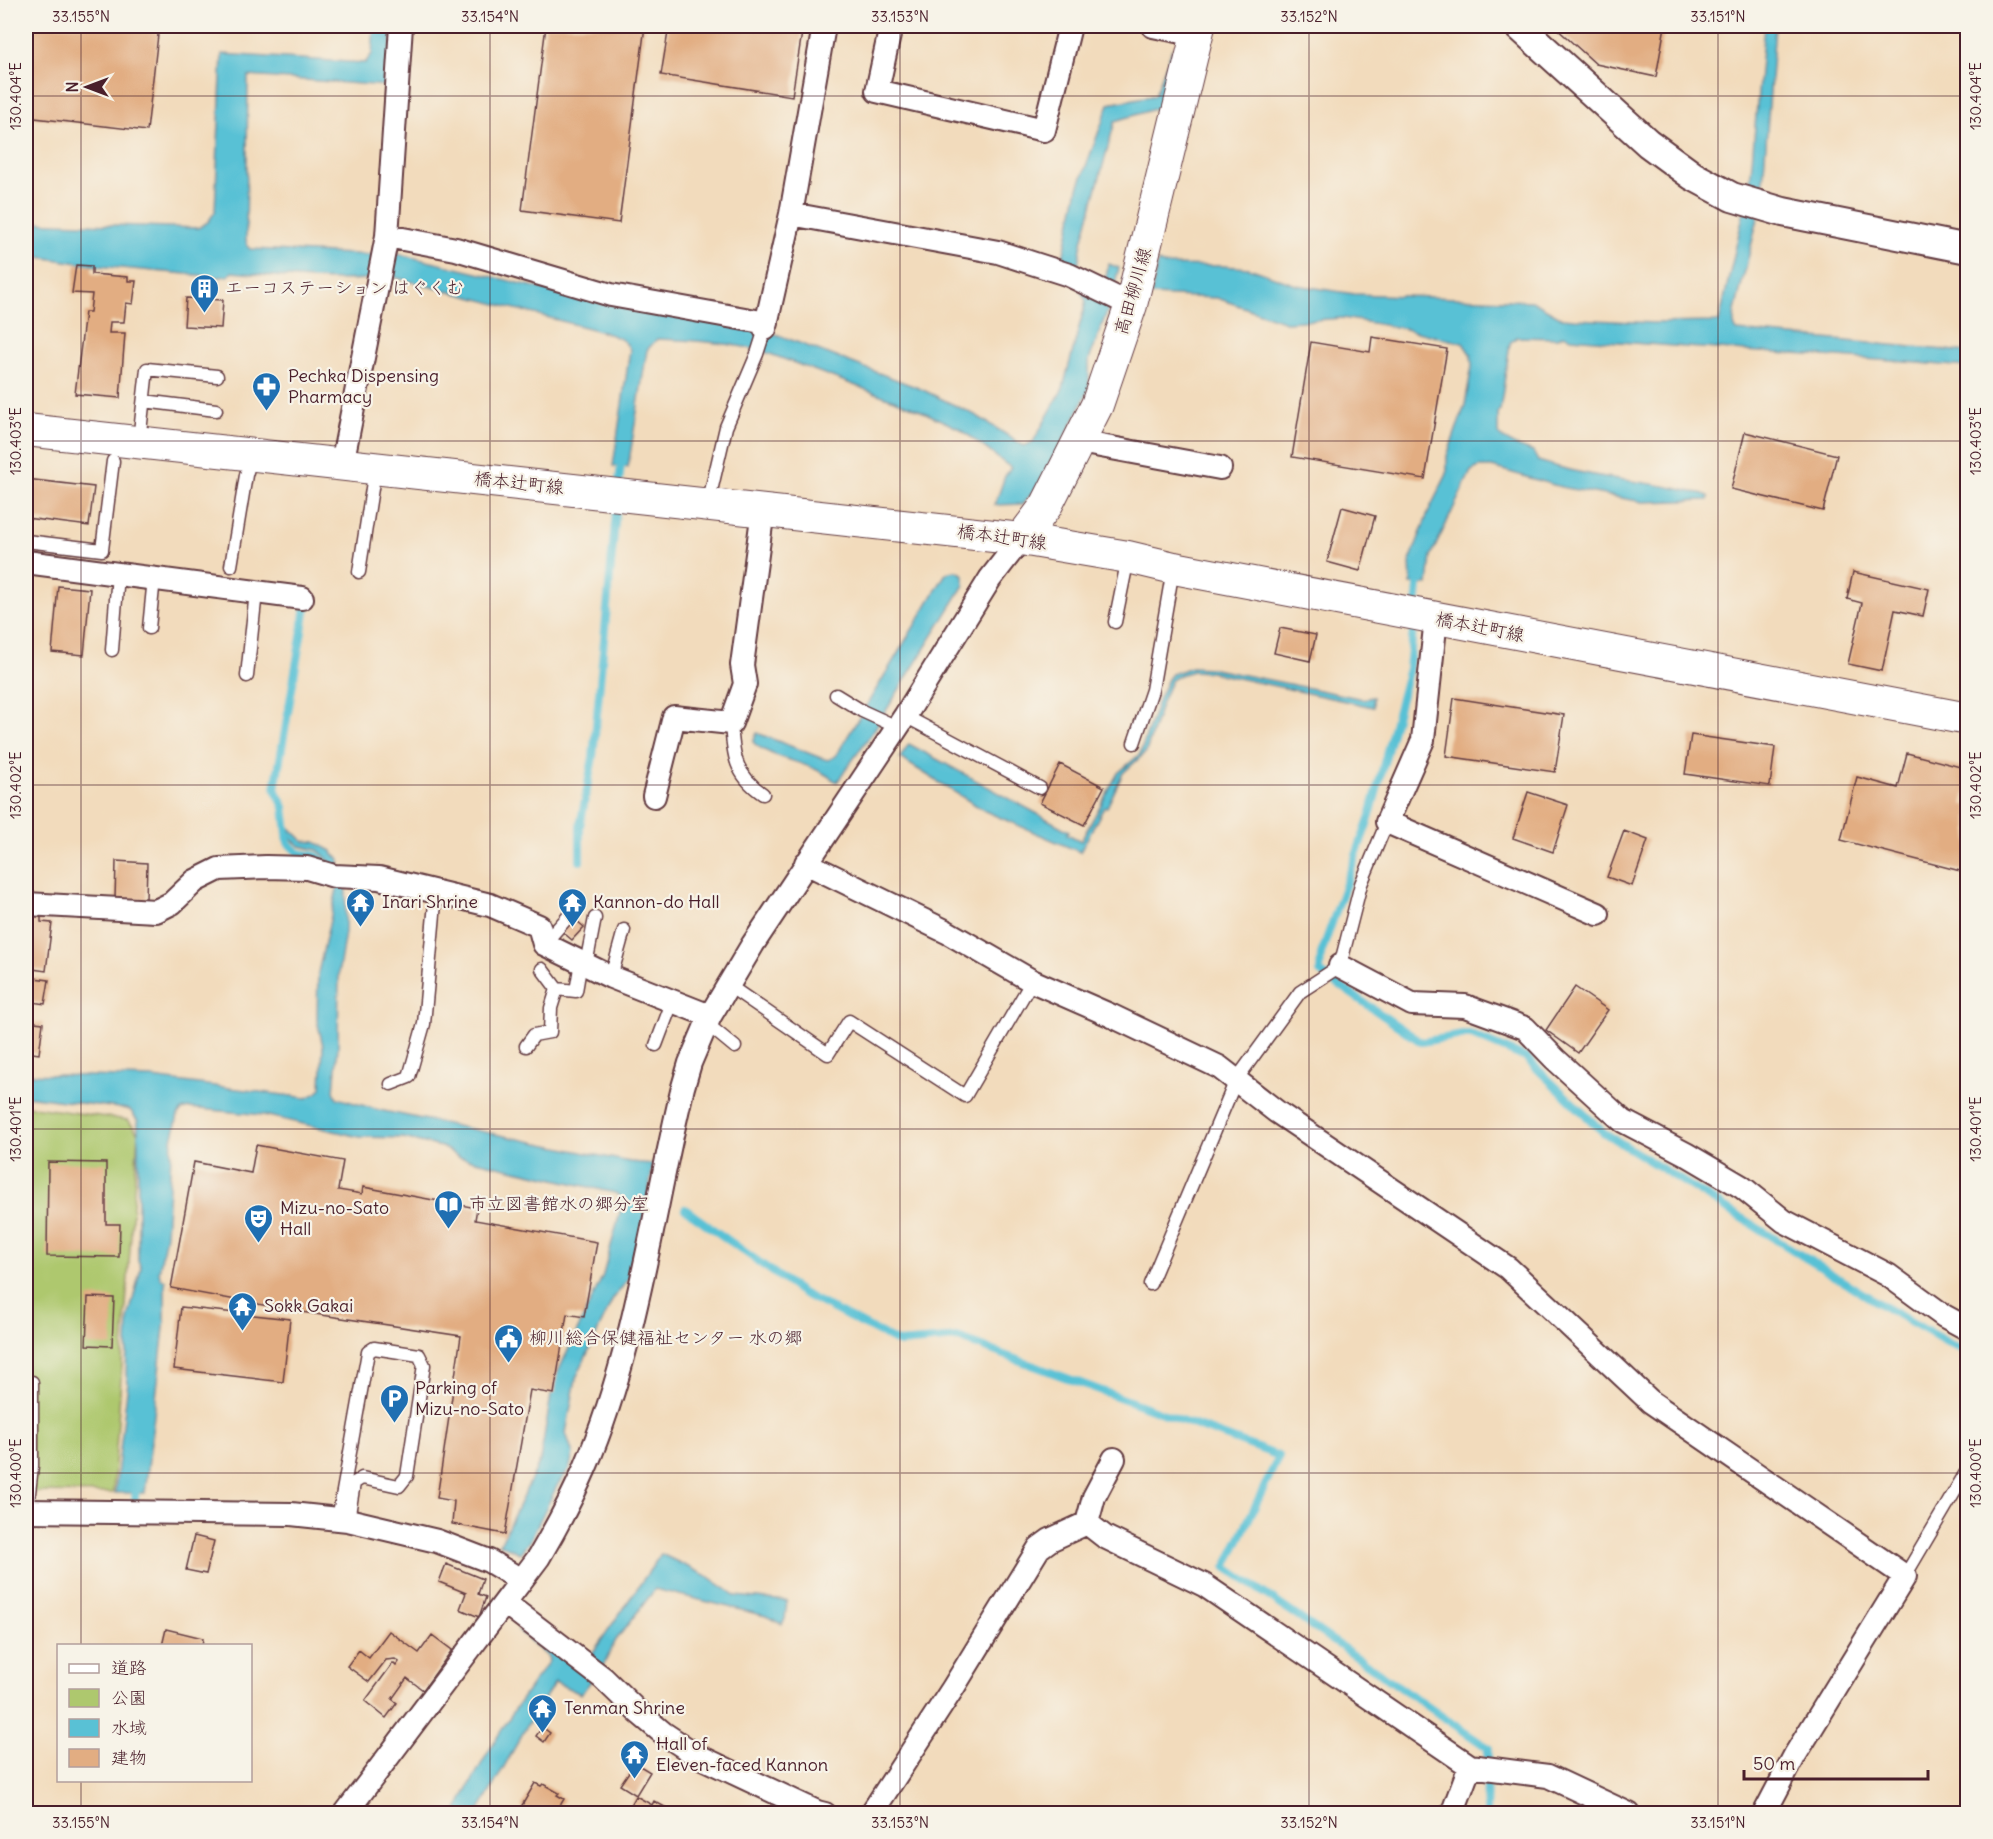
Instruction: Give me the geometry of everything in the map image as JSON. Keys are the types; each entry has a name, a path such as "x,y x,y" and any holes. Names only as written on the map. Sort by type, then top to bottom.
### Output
{"main road":[{"name":"高田柳川線","path":"1022,539 1046,506 1097,405 1122,301 1198,30"},
{"name":"橋本辻町線","path":"26,430 1022,539 1128,557 1174,568 1968,720"}],"street":[{"path":"342,464 385,243 401,26"},
{"path":"385,243 456,249 611,295 766,326 791,214 824,26"},
{"path":"891,26 877,91 1044,130 1070,26"},
{"path":"1153,26 1198,30"},
{"path":"1519,26 1647,143 1693,176 1732,197 1783,212 1968,249"},
{"path":"791,214 998,252 1068,275 1122,301"},
{"path":"1079,442 1220,468"},
{"path":"654,796 674,717 730,723 745,684 742,665 763,510"},
{"path":"345,1814 539,1557 570,1501 586,1466 604,1416 635,1311 683,1087 690,1062 709,1020 728,985 896,721 990,579 1022,539"},
{"path":"26,561 303,598"},
{"path":"1436,618 1423,740 1387,822 1598,914"},
{"path":"806,863 946,932 1032,981 1220,1067 1277,1112 1508,1268 1651,1402 1905,1576 1795,1755 1764,1814"},
{"path":"26,904 76,909 156,911 174,893 219,869 307,868 341,876 379,878 490,905 544,929 583,963 611,977 673,1000 709,1020"},
{"path":"1340,966 1412,1004 1465,1006 1525,1028 1623,1121 1742,1187 1784,1221 1888,1275 1944,1316 1968,1329"},
{"path":"1087,1523 1094,1497 1114,1459"},
{"path":"26,1511 291,1514 343,1520 437,1541 489,1561 521,1580"},
{"path":"1087,1523 1104,1537 1204,1585 1470,1766 1548,1776 1629,1814"},
{"path":"871,1814 953,1688 1039,1548 1050,1540 1087,1523"},
{"path":"505,1603 603,1678 663,1733 696,1755 825,1814"},
{"path":"1452,1814 1470,1766"}],"lane":[{"path":"708,504 726,428 757,354 766,326"},
{"path":"139,442 147,369 217,376"},
{"path":"144,401 216,410"},
{"path":"231,566 246,475 252,454"},
{"path":"26,541 102,550 113,461"},
{"path":"358,572 375,467"},
{"path":"1115,622 1128,557"},
{"path":"1134,743 1152,690 1174,568"},
{"path":"112,651 118,574"},
{"path":"149,628 154,578"},
{"path":"247,676 256,592"},
{"path":"836,695 862,711 896,721 1040,788"},
{"path":"730,723 738,767 748,784 763,794"},
{"path":"1149,1284 1236,1080 1300,992 1340,966 1361,884 1387,822"},
{"path":"391,1084 409,1077 424,1024 436,892"},
{"path":"544,929 567,918 578,901"},
{"path":"542,969 557,989 576,991 595,918"},
{"path":"611,977 624,930"},
{"path":"728,985 828,1054 849,1020 965,1096 1032,981"},
{"path":"526,1046 534,1035 550,1032 551,1008 557,989"},
{"path":"656,1045 673,1000"},
{"path":"709,1020 735,1047"},
{"path":"375,1348 419,1355 424,1365 407,1476 399,1486 362,1478 354,1483 343,1520 368,1352 375,1348"},
{"path":"26,1511 32,1466 32,1382"},
{"path":"1905,1576 1968,1469"}],"green space":[{"path":"26,1106 128,1120 138,1133 113,1493 26,1492"}],"water":[{"path":"374,26 392,26 388,86 248,76 246,239 250,249 373,255 394,253 589,300 759,330 778,335 921,389 977,416 1024,446 1033,442 1063,388 1086,301 1063,258 1078,188 1109,104 1155,95 1172,49 1174,55 1158,108 1115,121 1082,242 1078,266 1105,280 1109,264 1119,268 1108,309 1089,360 1089,389 1057,453 1036,488 1023,504 995,505 1005,476 1011,468 960,429 913,407 765,352 726,344 670,339 657,339 647,350 628,467 613,466 630,350 624,341 608,334 390,276 331,280 232,272 228,276 219,277 99,266 26,255 26,222 198,228 208,222 215,212 222,54 365,63 372,54"},
{"path":"1764,26 1775,26 1763,183 1758,218 1735,311 1735,329 1967,352 1967,367 1621,342 1572,338 1563,335 1558,338 1517,337 1510,343 1498,413 1498,434 1514,445 1533,452 1538,461 1591,475 1705,494 1709,497 1708,500 1643,502 1561,487 1492,467 1479,467 1471,471 1431,556 1428,585 1411,584 1410,561 1430,508 1447,474 1447,456 1465,405 1472,366 1471,355 1463,343 1401,328 1343,318 1286,322 1217,298 1151,295 1158,262 1165,265 1249,268 1296,285 1354,294 1532,301 1562,318 1653,323 1719,322 1750,184"},
{"path":"957,571 964,575 964,585 874,730 837,782 810,767 774,755 753,742 757,733 821,758 828,760 836,756 945,575"},
{"path":"1192,667 1209,668 1363,699 1373,697 1373,707 1210,672 1193,671 1179,675 1171,681 1162,702 1146,752 1123,773 1107,807 1104,807 1080,852 985,811 900,758 909,744 1069,831 1067,834 1081,841 1118,773 1140,754 1168,679 1172,674"},
{"path":"290,828 303,841 315,842 332,851 333,855 339,858 339,866 334,865 318,850 300,846 291,839"},
{"path":"338,885 346,885 345,932 339,969 338,1046 334,1091 337,1098 379,1110 630,1162 653,1164 640,1246 629,1278 613,1299 576,1378 566,1433 573,1454 569,1470 558,1484 530,1540 520,1553 500,1544 540,1461 553,1383 603,1275 623,1202 620,1196 459,1157 442,1147 403,1138 360,1137 264,1115 189,1108 182,1110 178,1115 172,1140 166,1234 159,1272 161,1279 165,1280 165,1319 145,1493 115,1493 128,1382 126,1375 128,1319 141,1268 138,1260 138,1121 127,1109 26,1096 26,1074 152,1078 307,1098 317,1093 321,1088 323,1046 317,1020 318,973"},
{"path":"661,1554 707,1576 736,1596 787,1601 785,1619 782,1624 766,1616 655,1589 616,1640 604,1664 581,1694 555,1682 528,1724 478,1813 455,1814 498,1735 549,1661 548,1657 518,1630 528,1628 591,1655"}],"building":[{"path":"26,26 159,26 147,131 26,117"},
{"path":"546,26 645,26 619,223 522,210"},
{"path":"669,26 803,26 792,96 661,75"},
{"path":"1554,26 1665,26 1656,77 1596,64"},
{"path":"76,265 92,266 92,274 128,277 128,281 136,281 133,304 126,303 124,322 110,322 109,333 125,333 120,398 75,394 85,312 90,312 92,294 72,293"},
{"name":"エーコステーション はぐくむ","path":"186,298 223,300 221,328 184,326"},
{"path":"1372,337 1447,349 1425,479 1292,457 1311,342 1370,352"},
{"path":"1745,432 1837,455 1823,511 1731,489"},
{"path":"26,479 94,487 89,526 26,518"},
{"path":"1342,507 1375,516 1360,571 1327,562"},
{"path":"1853,572 1929,589 1923,616 1895,610 1882,671 1848,664 1862,603 1847,599"},
{"path":"58,586 90,589 84,655 52,652"},
{"path":"1966,603 1968,603 1968,621 1963,620"},
{"path":"1280,628 1316,635 1310,661 1274,653"},
{"path":"1454,698 1564,715 1555,772 1446,756"},
{"path":"1691,735 1775,747 1770,786 1685,774"},
{"path":"1907,753 1968,769 1968,781 1962,804 1968,806 1968,873 1841,840 1857,777 1898,788"},
{"path":"1060,764 1104,787 1084,825 1040,803"},
{"path":"1528,792 1568,805 1553,852 1513,838"},
{"path":"1624,831 1648,840 1632,886 1607,877"},
{"path":"116,861 147,863 146,900 115,899"},
{"path":"26,915 41,917 41,922 52,923 46,971 26,968"},
{"path":"571,916 584,927 572,940 559,929"},
{"path":"26,977 49,980 45,1004 26,1001"},
{"path":"1575,987 1608,1010 1578,1053 1546,1030"},
{"path":"26,1021 43,1023 39,1054 26,1052"},
{"name":"柳川総合保健福祉センター 水の郷","path":"256,1145 343,1161 338,1190 362,1194 363,1187 477,1208 475,1220 597,1242 584,1317 567,1314 554,1394 530,1390 505,1534 452,1524 454,1501 437,1498 461,1336 295,1311 171,1288 194,1162 251,1173"},
{"path":"48,1162 106,1163 106,1224 120,1224 119,1257 47,1256"},
{"path":"88,1297 114,1298 112,1346 86,1345"},
{"path":"181,1307 290,1319 283,1382 174,1369"},
{"path":"194,1536 214,1541 206,1574 186,1570"},
{"path":"446,1564 483,1579 478,1594 486,1597 479,1617 460,1609 466,1593 439,1582"},
{"path":"166,1629 203,1638 202,1644 162,1644"},
{"path":"389,1631 419,1653 432,1635 452,1650 423,1690 407,1678 392,1699 397,1703 386,1718 365,1701 393,1663 396,1666 399,1662 395,1659 386,1660 369,1682 347,1666 359,1650 369,1658"},
{"path":"542,1727 550,1733 544,1742 536,1736"},
{"path":"635,1763 650,1772 636,1795 620,1785"},
{"path":"535,1783 541,1786 543,1784 559,1793 557,1795 564,1799 555,1814 533,1814 521,1807"},
{"path":"636,1796 652,1805 654,1801 674,1812 673,1814 626,1814"}],"waterway":[{"path":"618,489 622,457"},
{"path":"580,861 580,826 593,757 617,501"},
{"path":"1416,606 1419,576"},
{"path":"307,601 275,789 284,807 288,843 298,853 316,856 327,866"},
{"path":"1414,621 1409,668 1370,816 1321,954 1320,972 1421,1042 1469,1034 1526,1058 1603,1132 1883,1306 1968,1354"},
{"path":"685,1209 802,1293 899,1343 958,1338 1279,1456 1226,1567 1488,1748 1486,1814"},
{"path":"135,1499 136,1485"}],"place":[{"name":"エーコステーション はぐくむ","path":"204,314"},
{"name":"Pechka Dispensing Pharmacy","path":"267,412"},
{"name":"Inari Shrine","path":"361,928"},
{"name":"Kannon-do Hall","path":"572,928"},
{"name":"市立図書館水の郷分室","path":"448,1230"},
{"name":"Mizu-no-Sato Hall","path":"259,1244"},
{"name":"Sokk Gakai","path":"243,1332"},
{"name":"柳川総合保健福祉センター 水の郷","path":"508,1364"},
{"name":"Parking of Mizu-no-Sato","path":"394,1424"},
{"name":"Tenman Shrine","path":"543,1734"},
{"name":"Hall of Eleven-faced Kannon","path":"635,1780"}]}
